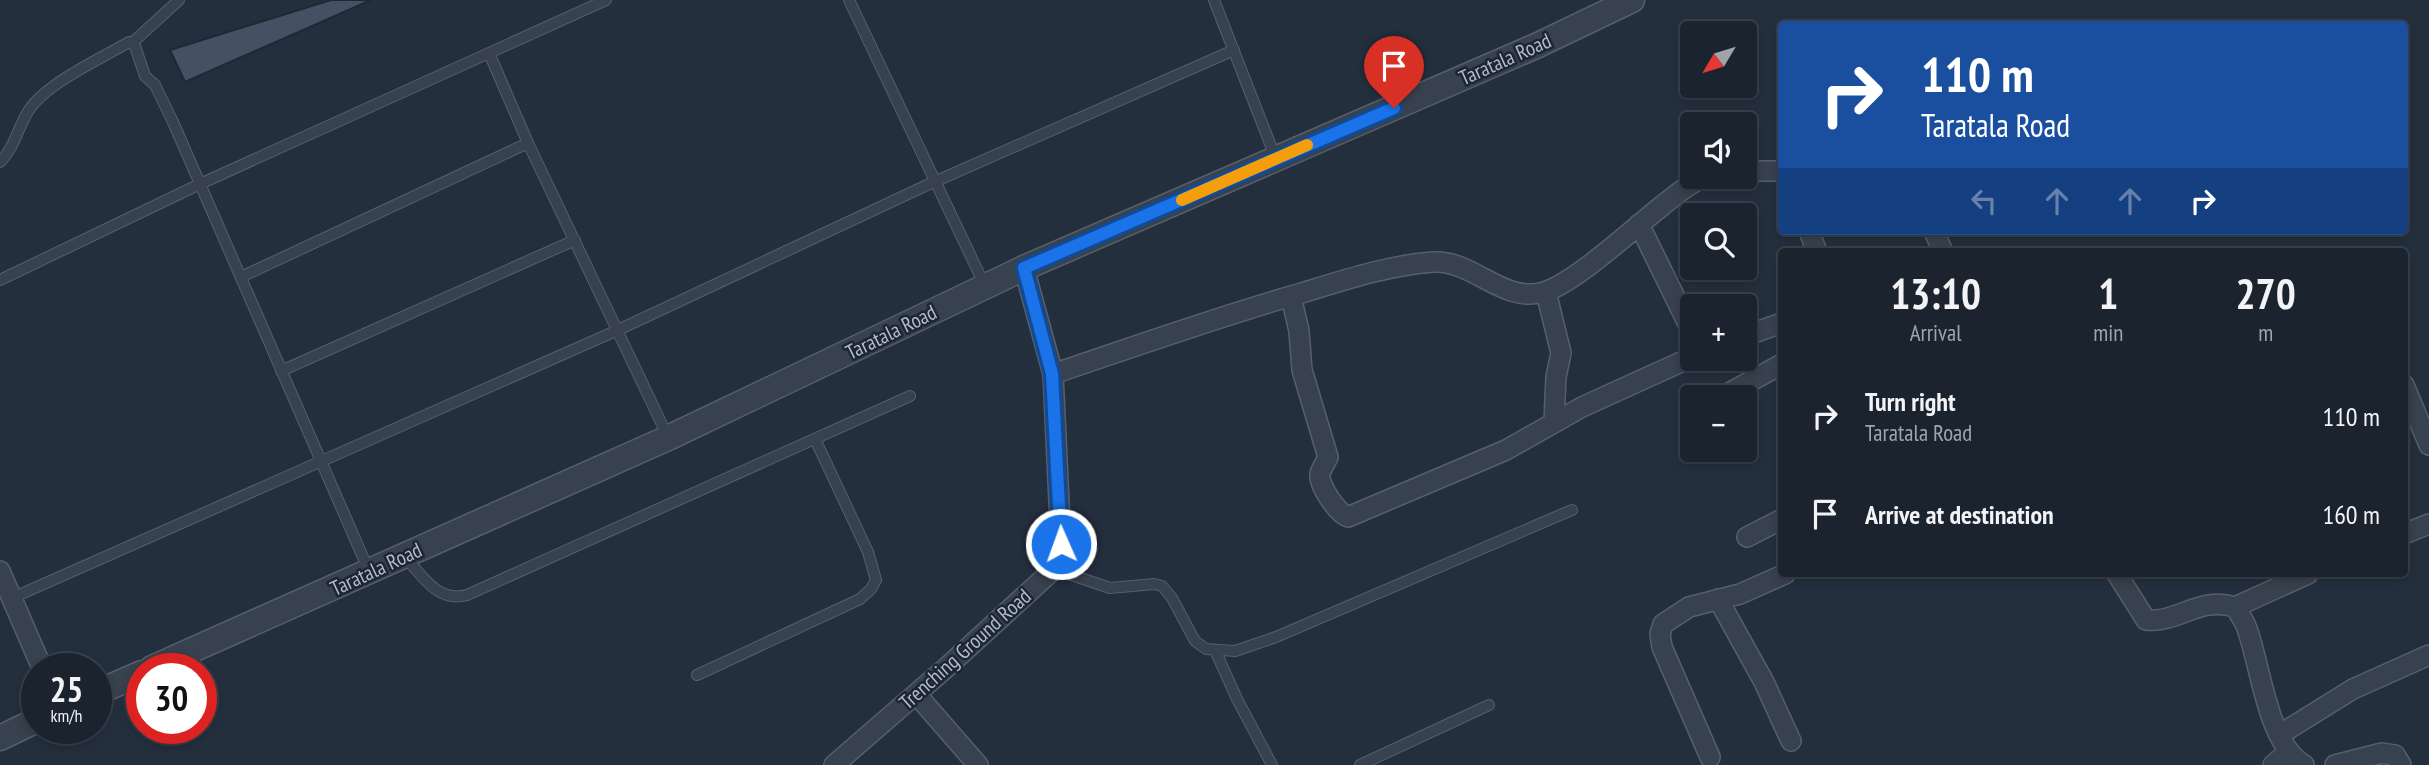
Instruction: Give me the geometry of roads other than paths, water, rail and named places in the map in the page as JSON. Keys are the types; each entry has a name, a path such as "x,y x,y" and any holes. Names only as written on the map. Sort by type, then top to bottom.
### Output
{"street":[{"name":"Taratala Road","path":"186,653 668,438 1024,268 1536,46 1632,0"},
{"path":"1757,171 1778,172"},
{"path":"1052,374 1376,271 1436,262 1461,268 1494,285 1526,296 1546,292 1577,273 1685,189"},
{"path":"1639,224 1680,308"},
{"path":"1024,268 1052,374 1061,544 1054,569"},
{"path":"1546,292 1562,353 1556,377 1554,422"},
{"path":"1291,296 1299,331 1302,370 1328,457 1320,474 1321,480 1343,515 1354,515 1506,450 1554,422 1680,363"},
{"path":"1757,332 1778,324"},
{"path":"1744,385 1778,366"},
{"path":"2408,394 2429,444"},
{"path":"1746,537 1778,521"},
{"name":"Trenching Ground Road","path":"834,765 1054,569"},
{"path":"0,570 36,653"},
{"path":"1710,757 1662,647 1660,634 1663,624 1689,607 1740,594 1778,577"},
{"path":"2120,577 2147,620 2160,621 2220,602 2235,607 2246,625 2263,690 2283,743 2304,765"},
{"path":"2235,607 2301,577"},
{"path":"1718,600 1764,682 1791,741"},
{"path":"2273,765 2283,743 2353,689 2429,656"},
{"path":"916,694 978,765"},
{"path":"0,738 21,728"},
{"path":"2336,765 2382,753 2395,755 2402,765"}],"lane":[{"path":"0,162 10,152 29,110 44,93 129,42 132,43 179,0"},
{"path":"0,280 200,184 606,0"},
{"path":"849,0 986,286"},
{"path":"1214,0 1276,159"},
{"path":"132,43 145,76 155,85 200,184 369,572"},
{"path":"12,598 618,330 937,180 1234,50"},
{"path":"489,53 528,144 668,438"},
{"path":"241,278 528,144"},
{"path":"281,371 575,240"},
{"path":"403,555 444,596 454,598 467,595 910,396"},
{"path":"697,675 860,599 876,580 867,552 815,439"},
{"path":"1054,569 1110,588 1154,584 1162,586 1172,598 1195,641 1206,649 1235,651 1276,637 1572,510"},
{"path":"1215,650 1272,765"},
{"path":"1360,765 1489,705"}]}
